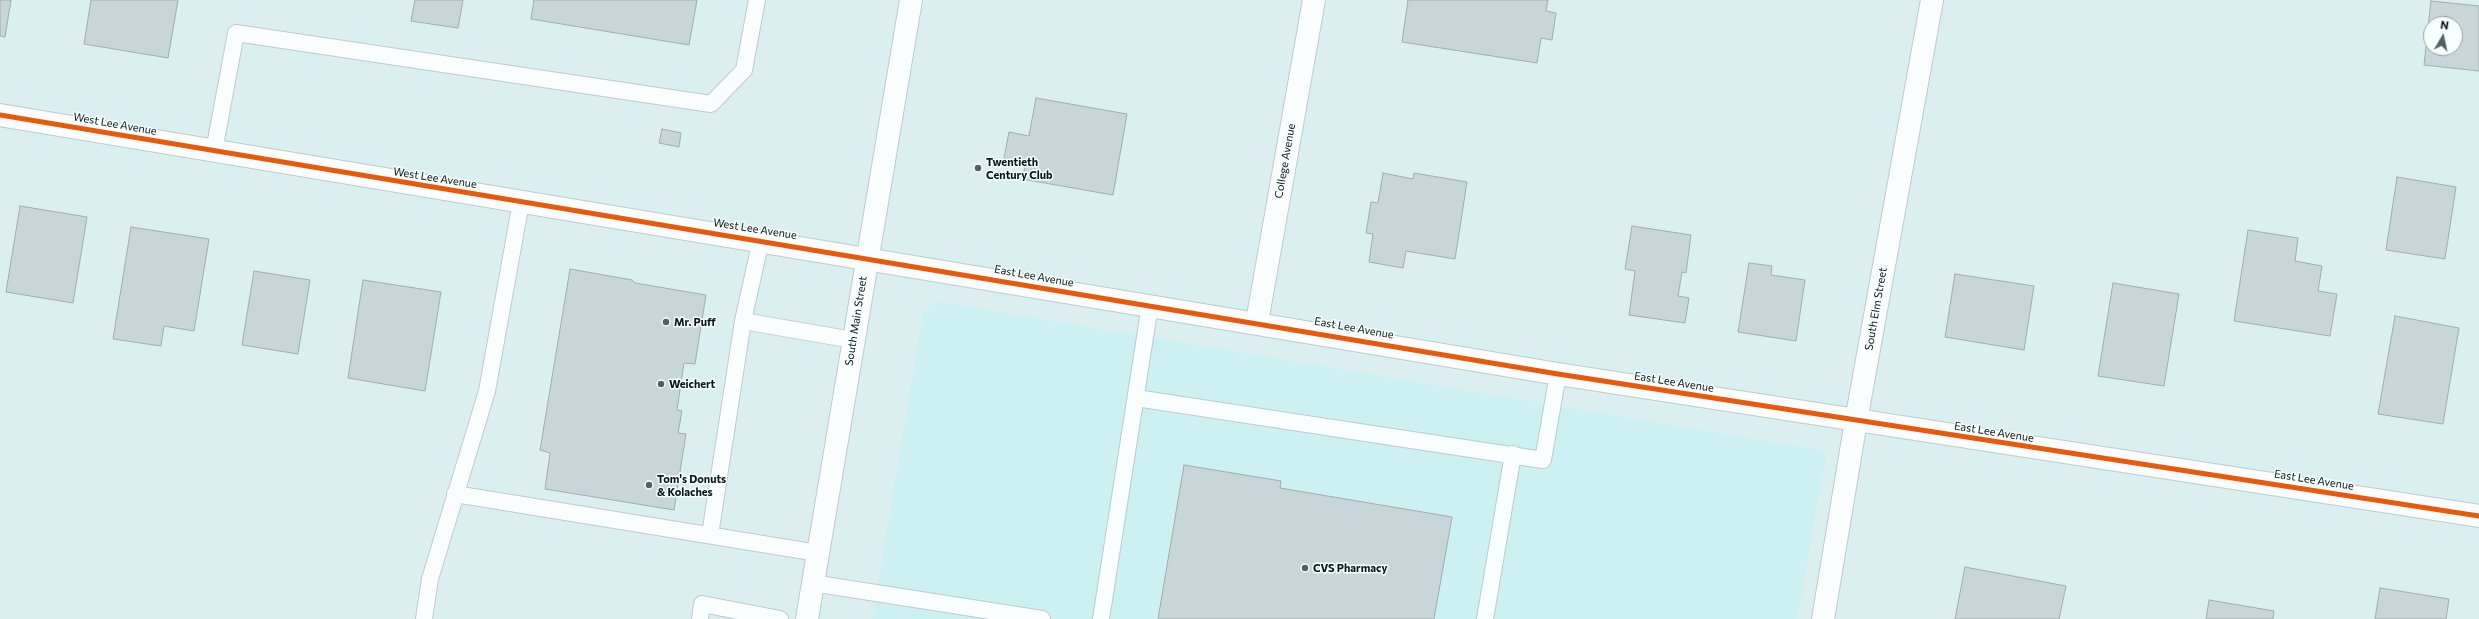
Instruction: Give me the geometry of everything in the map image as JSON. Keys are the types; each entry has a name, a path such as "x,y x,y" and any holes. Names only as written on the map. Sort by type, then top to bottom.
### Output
{"street":[{"name":"South Main Street","path":"807,619 911,0"},
{"name":"College Avenue","path":"1257,322 1314,0"},
{"name":"South Elm Street","path":"1823,619 1856,421 1932,0"},
{"name":"West Lee Avenue","path":"0,115 867,258"},
{"name":"East Lee Avenue","path":"867,258 1257,322 1558,374 2479,516"}],"lane":[{"path":"214,151 236,33 711,104 744,70 757,0"},
{"path":"424,619 430,579 487,391 521,202"},
{"path":"710,535 743,321 761,240"},
{"path":"1101,619 1150,305"},
{"path":"743,321 853,340"},
{"path":"1136,398 1513,454 1543,460 1558,374"},
{"path":"1485,619 1513,454"},
{"path":"455,494 818,553"},
{"path":"812,583 1042,619"},
{"path":"700,619 702,604 780,619"}],"shaded area":[{"path":"942,302 1821,450 1826,457 1797,619 872,619 923,313 932,304"}],"building":[{"path":"0,0 11,0 5,37 0,36"},
{"path":"91,0 178,0 168,58 84,44"},
{"path":"415,0 463,0 458,28 411,21"},
{"path":"534,0 697,0 689,45 531,19"},
{"path":"1408,0 1548,0 1546,11 1556,13 1552,40 1541,38 1537,63 1402,42"},
{"path":"2431,1 2479,6 2479,71 2424,65 2425,56 2463,56 2463,16 2429,16"},
{"path":"1036,98 1127,114 1113,195 1022,179 1025,167 1003,163 1009,132 1029,136"},
{"path":"662,129 681,133 679,147 659,143"},
{"path":"1383,173 1413,179 1414,173 1467,182 1455,259 1406,251 1403,268 1369,262 1373,234 1366,233 1371,202 1378,203"},
{"path":"2397,177 2456,187 2445,259 2386,250"},
{"path":"20,206 87,217 73,303 6,292"},
{"path":"1632,226 1691,235 1686,273 1682,272 1678,296 1689,298 1685,323 1629,315 1635,271 1625,269"},
{"path":"131,227 209,239 194,331 164,326 161,346 113,339"},
{"path":"2248,230 2298,238 2295,261 2322,266 2318,291 2337,294 2330,336 2234,321"},
{"path":"1749,263 1772,266 1771,275 1805,280 1796,341 1738,332"},
{"path":"570,269 632,280 635,283 706,295 695,364 684,363 677,410 682,411 678,433 686,434 674,510 545,489 550,453 540,450"},
{"path":"254,271 310,280 298,354 242,345"},
{"path":"1955,274 2034,286 2024,350 1945,337"},
{"path":"363,280 441,292 425,391 348,378"},
{"path":"2113,283 2179,294 2164,386 2098,376"},
{"path":"2395,316 2459,328 2443,424 2378,414"},
{"name":"CVS Pharmacy","path":"1184,465 1281,481 1280,488 1452,517 1434,619 1158,619"},
{"path":"1965,567 2066,586 2059,619 1955,619"},
{"path":"2380,588 2449,599 2446,619 2375,619"},
{"path":"2209,600 2274,611 2273,619 2206,619"}],"cycle path":[{"path":"0,115 1558,374 2479,516"}],"place":[{"name":"Twentieth Century Club","path":"978,168"},
{"name":"Mr. Puff","path":"666,322"},
{"name":"Weichert","path":"661,384"},
{"name":"Tom's Donuts & Kolaches","path":"649,485"},
{"name":"CVS Pharmacy","path":"1305,568"}]}
